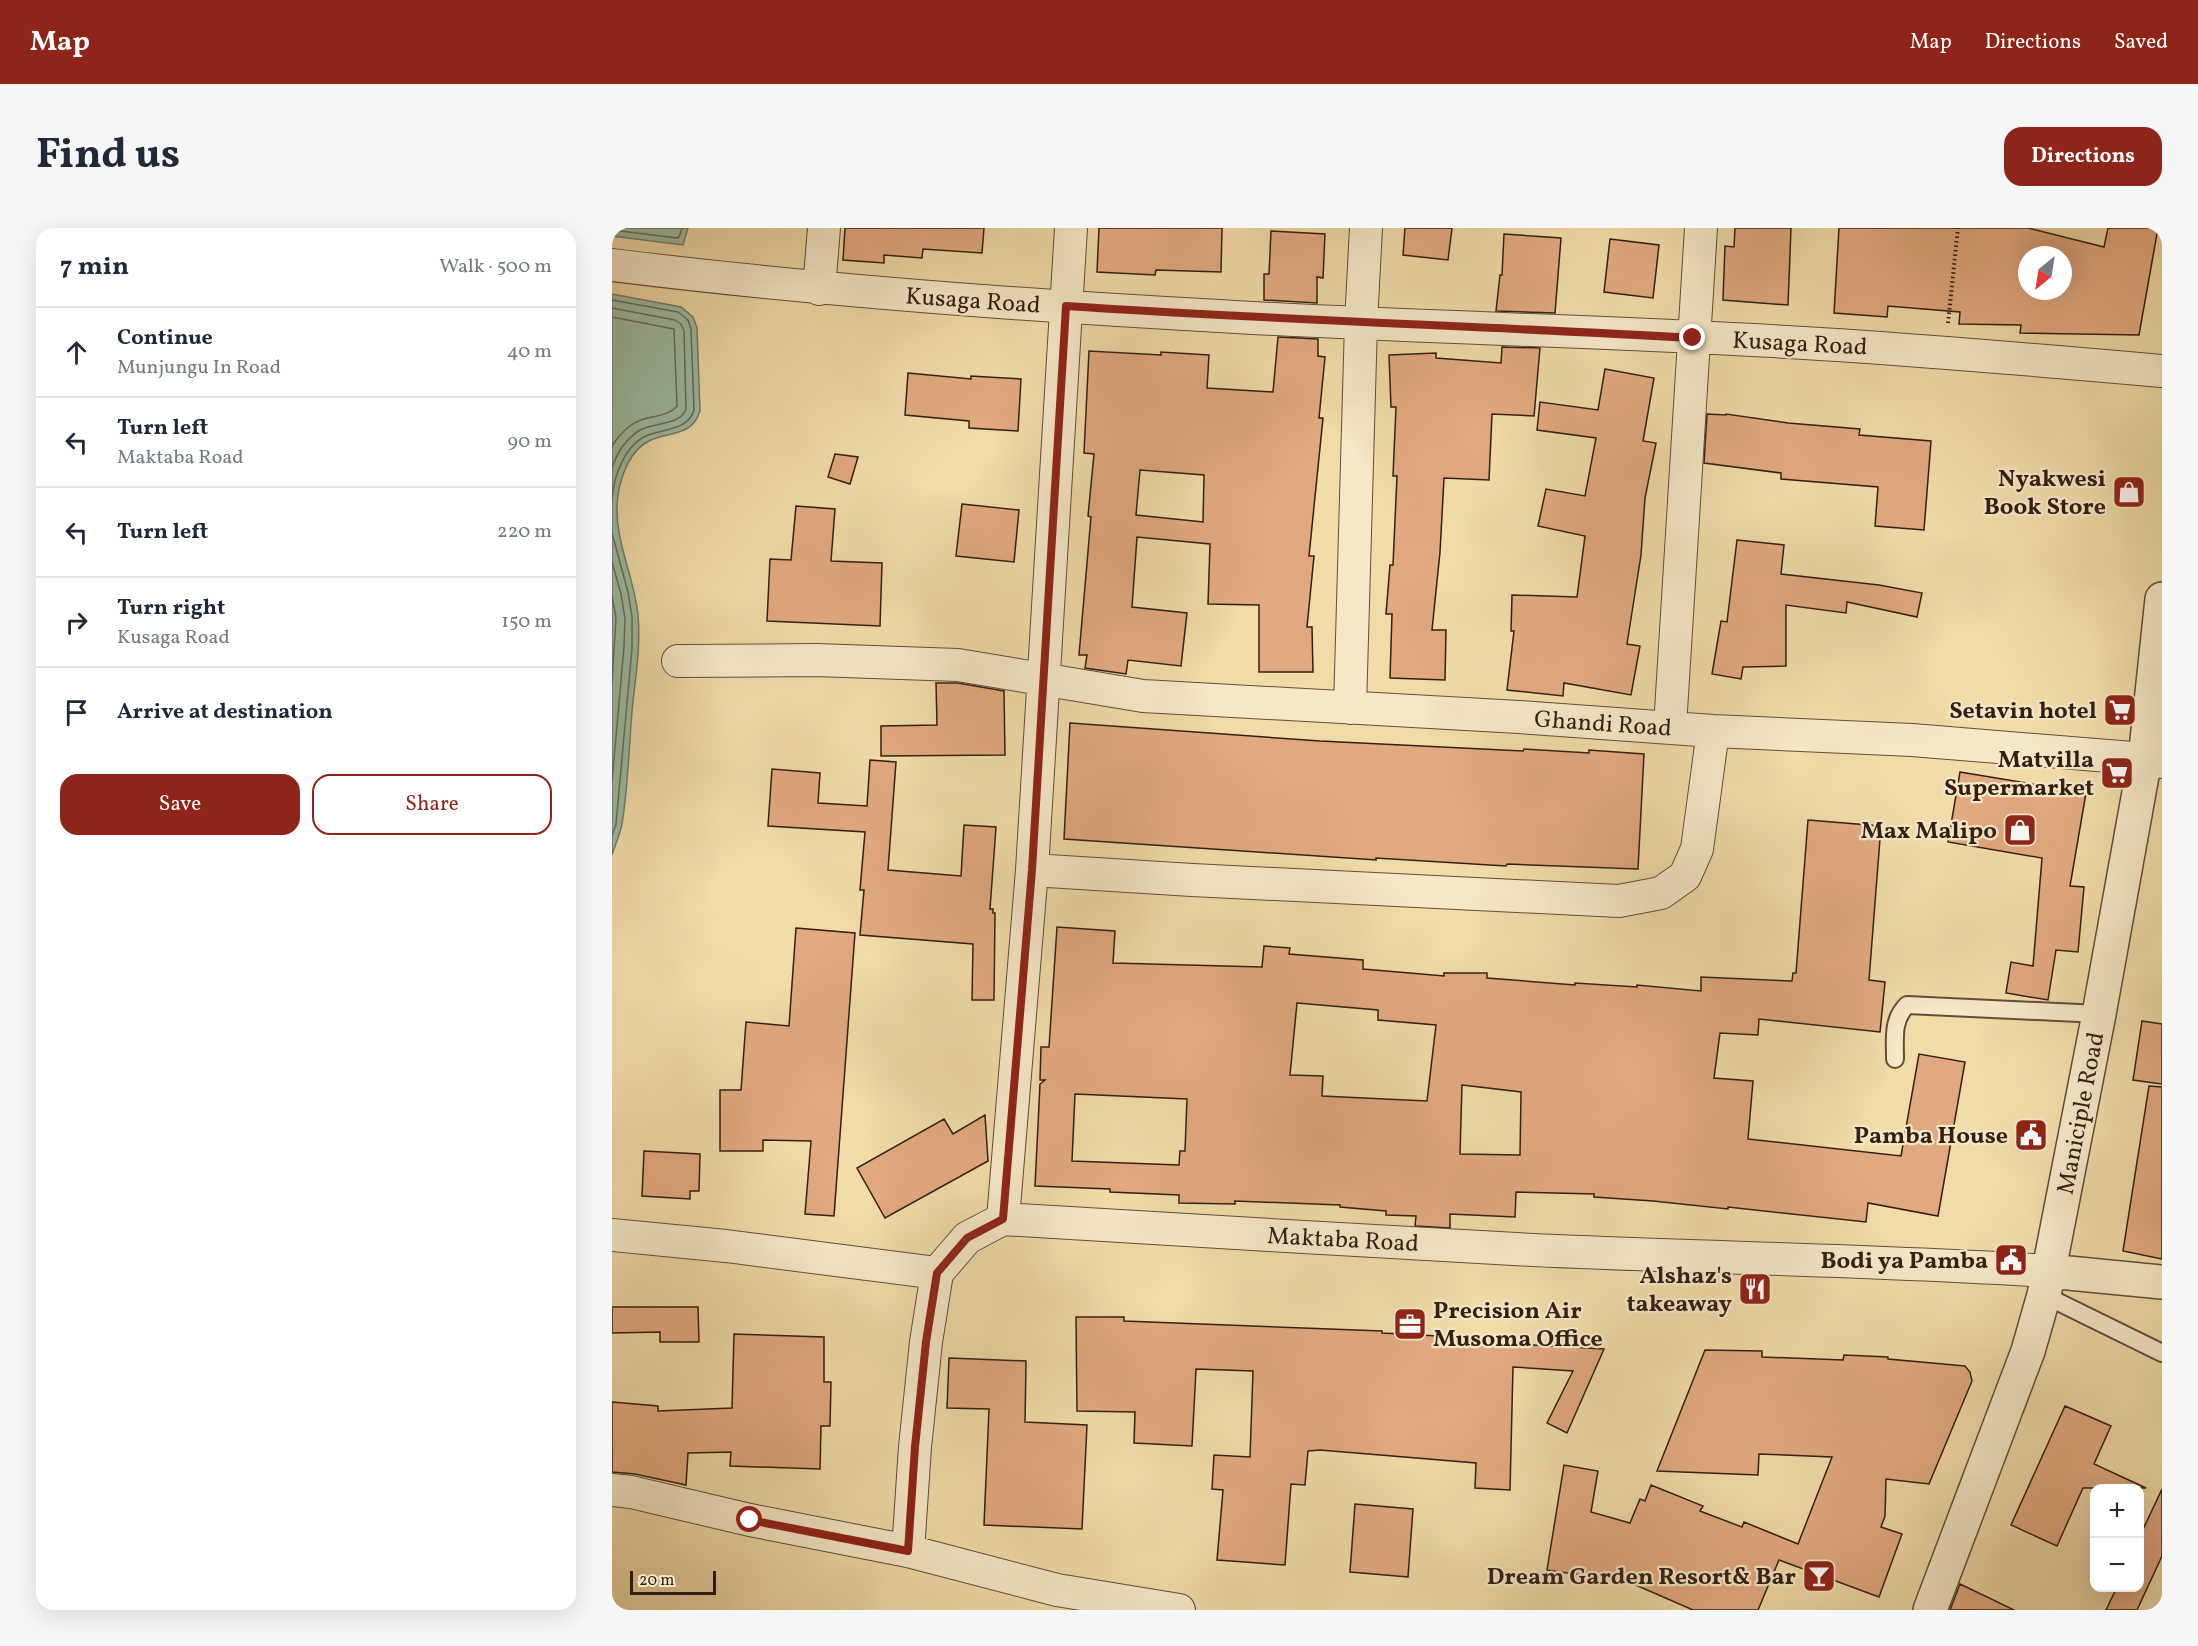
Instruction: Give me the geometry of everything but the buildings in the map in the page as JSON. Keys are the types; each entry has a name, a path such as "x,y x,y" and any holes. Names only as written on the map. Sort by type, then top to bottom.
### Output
{"street":[{"path":"819,289 824,228"},
{"path":"908,1551 921,1389 937,1273 967,1238 1003,1219 1045,681 1071,228"},
{"path":"1350,708 1360,323 1366,228"},
{"path":"1670,727 1701,228"},
{"name":"Kusaga Road","path":"612,265 819,289 1066,306 1220,316 1519,328 1945,352 2162,371"},
{"name":"Maniciple Road","path":"1930,1610 2028,1351 2046,1283 2099,1014 2153,760 2162,599"},
{"name":"Ghandi Road","path":"678,661 806,660 958,665 1143,696 1713,731 1912,740 2153,760"},
{"path":"1032,870 1619,901 1661,893 1685,876 1697,849 1713,731"},
{"name":"Maktaba Road","path":"1003,1219 1544,1250 1780,1260 1924,1263 2046,1283"},
{"path":"612,1235 750,1249 937,1273"},
{"path":"2046,1283 2162,1282"},
{"path":"612,1490 631,1492 750,1520 908,1551 1057,1590 1179,1610"}],"lane":[{"path":"1895,1059 1895,1026 1899,1013 1907,1005 2099,1014"},
{"path":"2046,1283 2162,1353"}],"path":[{"path":"1945,352 1958,228"}],"water":[{"path":"612,228 688,228 683,245 612,236"},
{"path":"612,294 681,307 693,317 697,328 700,411 686,429 642,445 628,464 619,488 618,526 636,600 639,639 624,810 612,855"}],"place":[{"name":"Nyakwesi Book Store","path":"2129,492"},
{"name":"Setavin hotel","path":"2120,710"},
{"name":"Matvilla Supermarket","path":"2117,773"},
{"name":"Max Malipo","path":"2020,830"},
{"name":"Pamba House","path":"2031,1135"},
{"name":"Bodi ya Pamba","path":"2011,1260"},
{"name":"Alshaz's takeaway","path":"1755,1289"},
{"name":"Precision Air Musoma Office","path":"1410,1324"},
{"name":"Dream Garden Resort& Bar","path":"1819,1576"}],"route":[{"path":"750,1520 908,1551 915,1447 926,1342 937,1273 967,1238 1003,1219 1032,870 1066,306 1220,316 1519,328 1693,338"}]}
